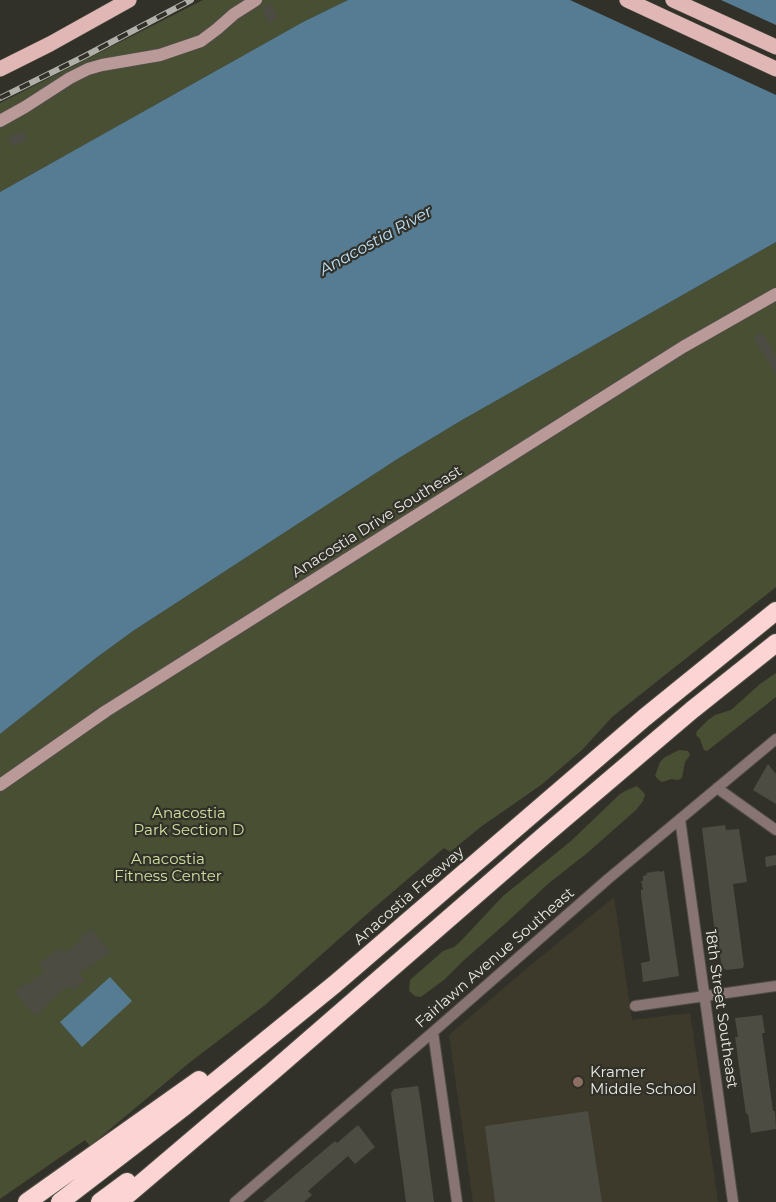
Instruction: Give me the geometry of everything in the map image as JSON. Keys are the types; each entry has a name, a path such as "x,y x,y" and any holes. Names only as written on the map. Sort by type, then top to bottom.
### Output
{"highway":[{"name":"Anacostia Freeway","path":"60,1202 185,1106 335,984 612,746 776,612"},
{"path":"119,1202 692,710 776,643"},
{"path":"27,1202 335,984"},
{"path":"100,1202 272,1072"}],"main road":[{"path":"0,69 129,0"},
{"path":"627,0 776,69"},
{"path":"673,0 776,47"}],"street":[{"path":"0,121 88,69 160,55 201,40 256,0"},
{"name":"Anacostia Drive Southeast","path":"0,785 67,737 207,647 682,347 776,294"},
{"name":"Fairlawn Avenue Southeast","path":"235,1202 608,879 776,739"},
{"path":"717,788 776,830"},
{"name":"18th Street Southeast","path":"680,819 733,1202"},
{"path":"635,1006 776,986"},
{"path":"433,1032 457,1202"}],"shaded area":[{"name":"Kramer Middle School","path":"614,897 632,1020 690,1013 718,1202 473,1202 449,1035"}],"green space":[{"path":"203,0 348,0 303,22 0,192 0,103"},
{"name":"Anacostia Park Section D","path":"776,242 776,587 612,717 582,750 541,785 482,826 450,852 444,848 265,1005 189,1063 90,1146 85,1140 0,1199 0,734 133,631 399,458"},
{"path":"776,673 776,697 707,751 704,750 696,735 697,731 715,715 731,710"},
{"path":"679,750 688,751 690,755 685,762 682,778 660,781 655,776 660,762"},
{"path":"637,786 645,795 636,810 549,883 445,979 421,997 409,991 410,980 443,951 460,942 503,896 571,841 620,794"}],"water":[{"name":"Anacostia River","path":"348,0 776,0 776,242 399,458 133,631 0,734 0,192 303,22"},
{"path":"110,977 132,1001 82,1047 60,1022"}],"pier":[{"path":"570,0 721,0 776,25 776,95"}],"building":[{"path":"270,3 279,18 269,24 261,9"},
{"path":"23,130 28,140 12,147 8,137"},
{"path":"762,332 776,356 776,375 753,337"},
{"path":"768,764 776,774 776,804 753,790"},
{"path":"725,825 726,830 739,829 747,882 733,884 744,966 726,970 722,969 718,941 716,942 702,828"},
{"path":"776,855 776,865 766,867 765,857"},
{"path":"664,871 679,976 643,982 641,963 650,961 641,881 643,881 643,876 647,875 646,873"},
{"path":"91,929 110,952 79,974 85,981 72,991 68,986 35,1016 15,992 26,982 28,984 45,971 39,964 59,948 64,954"},
{"path":"762,1015 765,1033 762,1033 776,1129 751,1133 739,1066 735,1018"},
{"path":"418,1086 434,1202 406,1202 391,1093 394,1089"},
{"path":"588,1111 602,1202 495,1202 485,1126"},
{"path":"358,1125 375,1147 355,1164 348,1156 308,1191 312,1195 304,1202 263,1202 335,1141 337,1143"}],"railway":[{"path":"0,98 191,0"}],"place":[{"name":"Kramer Middle School","path":"578,1082"}],"park label":[{"name":"Anacostia Fitness Center","path":"168,868"}]}
